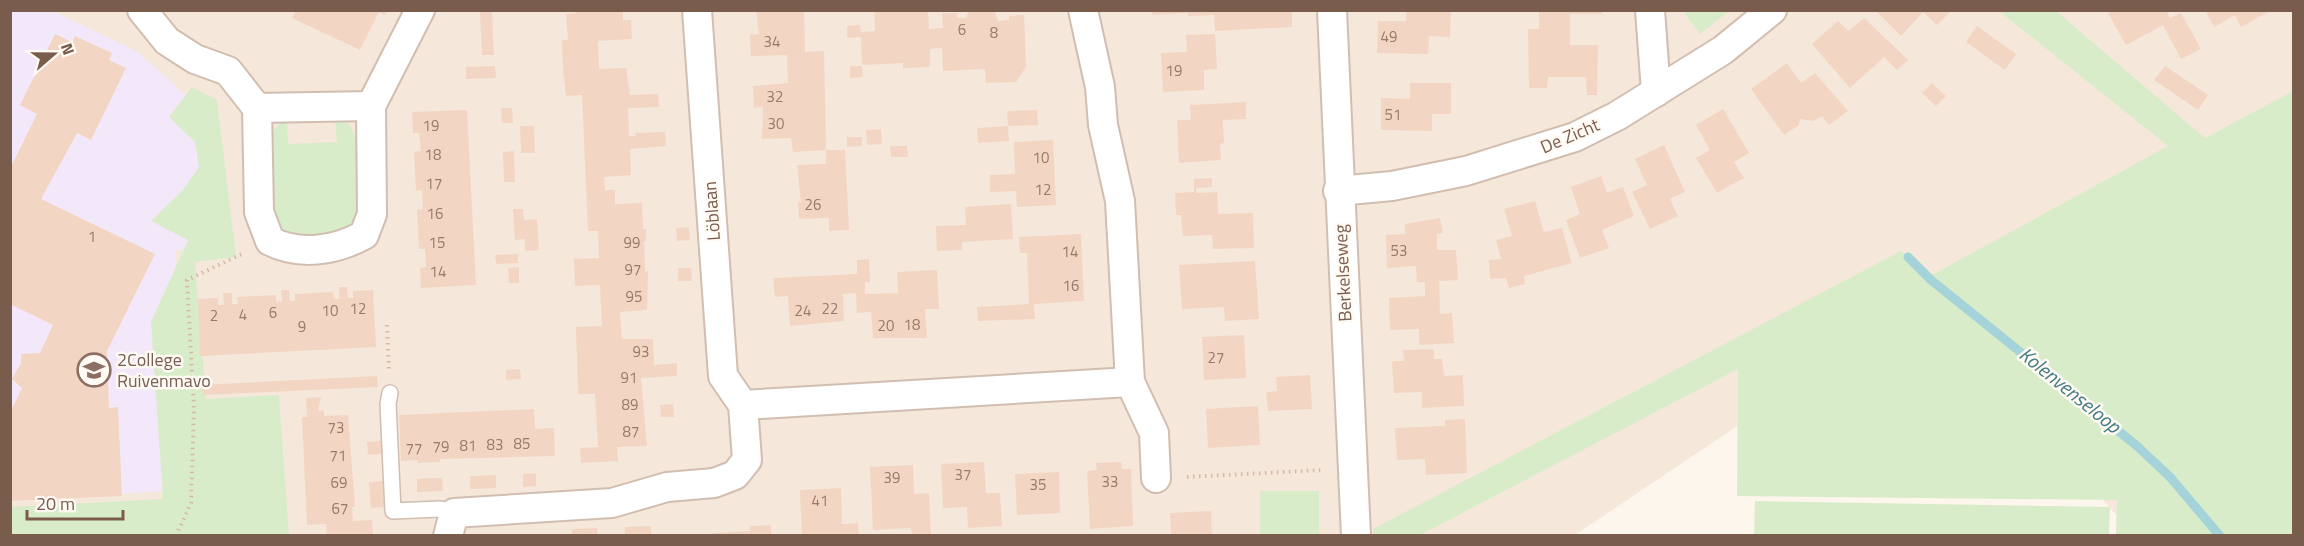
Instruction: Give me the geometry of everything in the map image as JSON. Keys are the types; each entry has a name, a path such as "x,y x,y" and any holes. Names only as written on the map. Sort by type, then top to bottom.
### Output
{"street":[{"path":"142,10 167,41 195,59 228,71 256,108 259,212 270,241 288,250 342,247 364,235 372,214 371,106 420,10"},
{"name":"Löblaan","path":"697,10 723,376 743,405"},
{"path":"1083,10 1100,87 1102,124 1120,201 1130,382 1154,433 1156,478"},
{"name":"Berkelseweg","path":"1332,10 1338,191 1356,536"},
{"path":"1650,10 1656,92"},
{"name":"De Zicht","path":"1338,191 1392,186 1466,171 1516,158 1575,137 1723,51 1773,10"},
{"path":"256,108 371,106"},
{"path":"451,524 612,503 667,487 714,483 735,475 747,459 743,405 1130,382"}],"lane":[{"path":"390,393 388,404 393,511 440,509 451,524"}],"path":[{"path":"176,536 191,503 194,408 187,280 270,241"},
{"path":"387,325 390,393"},
{"path":"1156,478 1352,468"}],"shaded area":[{"path":"10,11 2293,11 2293,535 2133,535 1930,297 1575,535 11,535"},
{"name":"2College Ruivenmavo","path":"11,11 53,11 138,52 211,118 218,247 176,250 180,490 11,501"}],"green space":[{"path":"1683,11 1729,11 1700,34"},
{"path":"1999,11 2056,11 2205,138 2293,91 2293,535 2116,535 2117,500 1737,496 1738,369 1420,535 1373,535 1373,529 1901,251 1930,276 2168,146"},
{"path":"192,87 217,100 236,257 195,262 206,399 279,395 289,535 11,536 11,507 163,499 151,322 188,240 151,221 183,190 199,167 195,142 169,117"},
{"path":"335,117 349,124 356,138 360,210 353,227 316,235 279,232 272,217 270,135 280,123 287,121 288,144 337,142"},
{"path":"1260,491 1319,491 1319,535 1260,535"},
{"path":"1755,501 2110,507 2109,535 1754,535"}],"building":[{"path":"296,10 388,10 385,15 379,12 360,50 292,18"},
{"path":"577,10 623,10 623,20 631,20 632,39 598,41 599,69 626,68 630,95 658,94 659,107 628,108 629,136 636,136 635,133 665,132 666,146 630,149 631,175 604,177 605,190 615,190 615,204 642,203 643,229 646,229 646,241 644,241 645,272 648,271 647,310 620,312 622,339 653,339 654,365 677,363 677,376 641,378 647,446 617,447 618,461 581,463 580,448 598,447 595,394 578,394 576,327 602,326 600,285 575,286 574,259 599,258 598,231 588,231 582,95 566,96 563,71 562,40 568,40 566,14 577,13"},
{"path":"756,10 804,10 805,52 824,51 826,150 793,152 791,138 762,139 763,107 754,108 753,86 788,83 787,55 751,56 750,35 759,34"},
{"path":"874,10 928,10 929,29 943,28 942,13 957,13 957,18 966,18 969,11 994,10 998,21 1009,20 1009,16 1024,15 1026,67 1016,82 986,83 985,69 943,71 942,48 930,49 930,67 903,68 903,63 862,65 861,37 847,38 847,26 860,25 861,32 875,31"},
{"path":"1152,10 1292,10 1292,27 1215,31 1214,15 1188,16 1188,13 1152,15"},
{"path":"1406,10 1451,10 1450,37 1429,36 1428,54 1377,53 1378,21 1406,21"},
{"path":"1539,10 1602,10 1602,14 1570,14 1570,45 1598,45 1597,95 1587,95 1586,77 1548,77 1547,88 1529,88 1528,29 1539,29"},
{"path":"1875,10 1949,10 1950,12 1937,25 1923,12 1901,36"},
{"path":"2113,10 2166,10 2170,18 2181,13 2201,49 2181,59 2163,25 2126,45 2108,13"},
{"path":"2205,10 2272,10 2241,27 2235,15 2214,27"},
{"path":"480,11 492,11 494,55 482,55"},
{"path":"1864,18 1908,60 1897,70 1884,57 1850,88 1812,44 1838,21 1849,31"},
{"path":"1977,26 2016,54 2005,70 1966,42"},
{"path":"55,34 72,42 75,36 112,53 109,60 126,68 91,140 77,133 41,199 155,254 107,351 109,408 118,407 122,496 10,501 10,413 22,388 12,379 21,363 21,354 40,353 53,325 10,304 10,169 37,114 20,105"},
{"path":"1215,34 1217,69 1204,70 1204,90 1163,92 1161,53 1187,52 1186,35"},
{"path":"1787,63 1801,83 1815,73 1848,111 1829,125 1822,116 1814,121 1800,119 1799,125 1784,135 1751,89"},
{"path":"495,66 496,78 466,79 466,67"},
{"path":"850,66 862,66 863,77 850,78"},
{"path":"2165,66 2208,95 2198,110 2154,80"},
{"path":"1410,83 1451,83 1451,114 1432,114 1432,131 1381,130 1381,98 1410,99"},
{"path":"1932,83 1946,96 1936,106 1922,93"},
{"path":"1246,102 1246,119 1223,120 1224,143 1220,144 1221,160 1179,163 1177,120 1191,120 1190,105"},
{"path":"501,108 512,108 513,123 502,123"},
{"path":"1723,109 1749,153 1734,162 1744,178 1717,193 1696,158 1710,150 1696,125"},
{"path":"467,110 476,285 421,288 420,268 426,267 425,249 419,249 417,210 423,209 422,190 416,191 414,152 421,151 419,133 413,133 412,112"},
{"path":"1037,110 1038,125 1008,126 1007,111"},
{"path":"520,126 534,126 535,153 521,153"},
{"path":"1008,126 1009,141 978,143 977,128"},
{"path":"881,129 882,144 867,145 866,130"},
{"path":"847,137 862,137 862,146 847,147"},
{"path":"1053,140 1056,205 1017,207 1016,191 990,192 990,175 1015,174 1014,142"},
{"path":"1664,145 1685,192 1670,199 1678,216 1650,229 1632,192 1647,185 1635,159"},
{"path":"890,146 907,146 908,157 891,157"},
{"path":"826,150 845,150 849,230 829,231 829,218 799,219 798,202 801,202 797,165 826,164"},
{"path":"514,151 515,182 504,182 503,152"},
{"path":"1601,176 1607,193 1623,187 1634,216 1602,230 1609,248 1580,258 1566,220 1580,214 1571,187"},
{"path":"1212,178 1212,187 1196,188 1197,193 1217,192 1218,214 1253,213 1254,248 1213,249 1212,235 1183,236 1181,215 1176,215 1175,193 1194,192 1194,179"},
{"path":"1535,201 1544,232 1562,228 1572,263 1524,276 1525,284 1509,288 1506,278 1490,279 1489,260 1501,259 1496,240 1512,236 1504,209"},
{"path":"1011,204 1013,239 962,242 962,250 937,251 936,226 966,225 965,207"},
{"path":"513,209 523,209 524,220 537,219 539,250 525,251 525,239 515,240"},
{"path":"1440,218 1443,233 1437,234 1437,250 1456,250 1458,280 1439,281 1440,314 1452,313 1454,343 1419,345 1419,329 1390,330 1389,298 1425,296 1425,282 1417,282 1416,266 1387,268 1386,235 1405,234 1405,224"},
{"path":"689,227 690,240 677,241 676,228"},
{"path":"1081,234 1084,301 1034,304 1035,319 978,321 977,307 1029,304 1027,253 1020,253 1019,237"},
{"path":"518,254 518,263 496,264 495,255"},
{"path":"869,259 870,282 865,282 865,294 898,293 897,272 937,270 939,309 925,309 927,338 873,338 871,312 857,313 856,293 843,294 844,321 790,326 788,296 775,297 773,278 857,274 857,260"},
{"path":"1255,261 1259,319 1225,321 1224,307 1182,309 1179,265"},
{"path":"519,267 519,283 509,283 508,268"},
{"path":"678,268 691,268 692,281 678,281"},
{"path":"339,287 347,287 348,298 353,298 353,291 373,290 376,347 200,356 198,299 218,298 218,305 224,305 223,293 232,293 232,304 238,304 237,297 276,295 276,302 282,301 281,290 289,290 290,301 295,301 295,294 333,292 334,299 339,299"},
{"path":"1244,335 1246,378 1204,380 1202,337"},
{"path":"1434,349 1434,359 1442,359 1444,376 1463,375 1464,406 1422,408 1422,392 1394,393 1392,361 1404,361 1403,350"},
{"path":"520,369 521,379 506,380 506,370"},
{"path":"1310,375 1312,409 1268,411 1266,392 1277,391 1276,377"},
{"path":"377,376 378,387 203,395 202,385"},
{"path":"321,397 318,411 324,410 324,416 348,415 355,507 352,507 353,521 372,520 373,536 327,536 326,524 307,525 302,417 307,417 306,398"},
{"path":"673,404 674,417 661,417 660,405"},
{"path":"1258,406 1260,445 1208,448 1206,409"},
{"path":"534,409 535,429 554,428 555,456 440,459 440,462 417,463 418,460 401,461 399,415"},
{"path":"1465,419 1467,473 1426,475 1425,459 1397,460 1395,428 1445,426 1445,420"},
{"path":"381,441 381,454 368,455 367,442"},
{"path":"984,462 986,493 1000,493 1002,526 968,528 967,507 943,508 941,464"},
{"path":"1121,462 1122,469 1131,469 1133,526 1090,529 1087,471 1097,470 1096,463"},
{"path":"913,465 914,494 929,493 931,536 912,536 911,528 873,530 870,467"},
{"path":"1059,472 1060,513 1017,515 1015,474"},
{"path":"536,473 536,486 523,487 523,474"},
{"path":"496,475 496,488 470,489 470,476"},
{"path":"442,478 443,491 417,492 417,479"},
{"path":"383,481 384,507 371,508 369,482"},
{"path":"841,488 842,524 858,523 859,536 802,536 800,490"},
{"path":"1211,511 1212,536 1171,536 1170,513"},
{"path":"771,525 771,536 713,536 713,533 750,531 750,526"},
{"path":"651,526 651,536 625,536 625,527"},
{"path":"597,528 598,536 572,536 572,529"}],"waterway":[{"name":"Kolenvenseloop","path":"1908,257 1931,280 2137,446 2170,477 2220,536"}],"place":[{"name":"2College Ruivenmavo","path":"94,370"}]}
